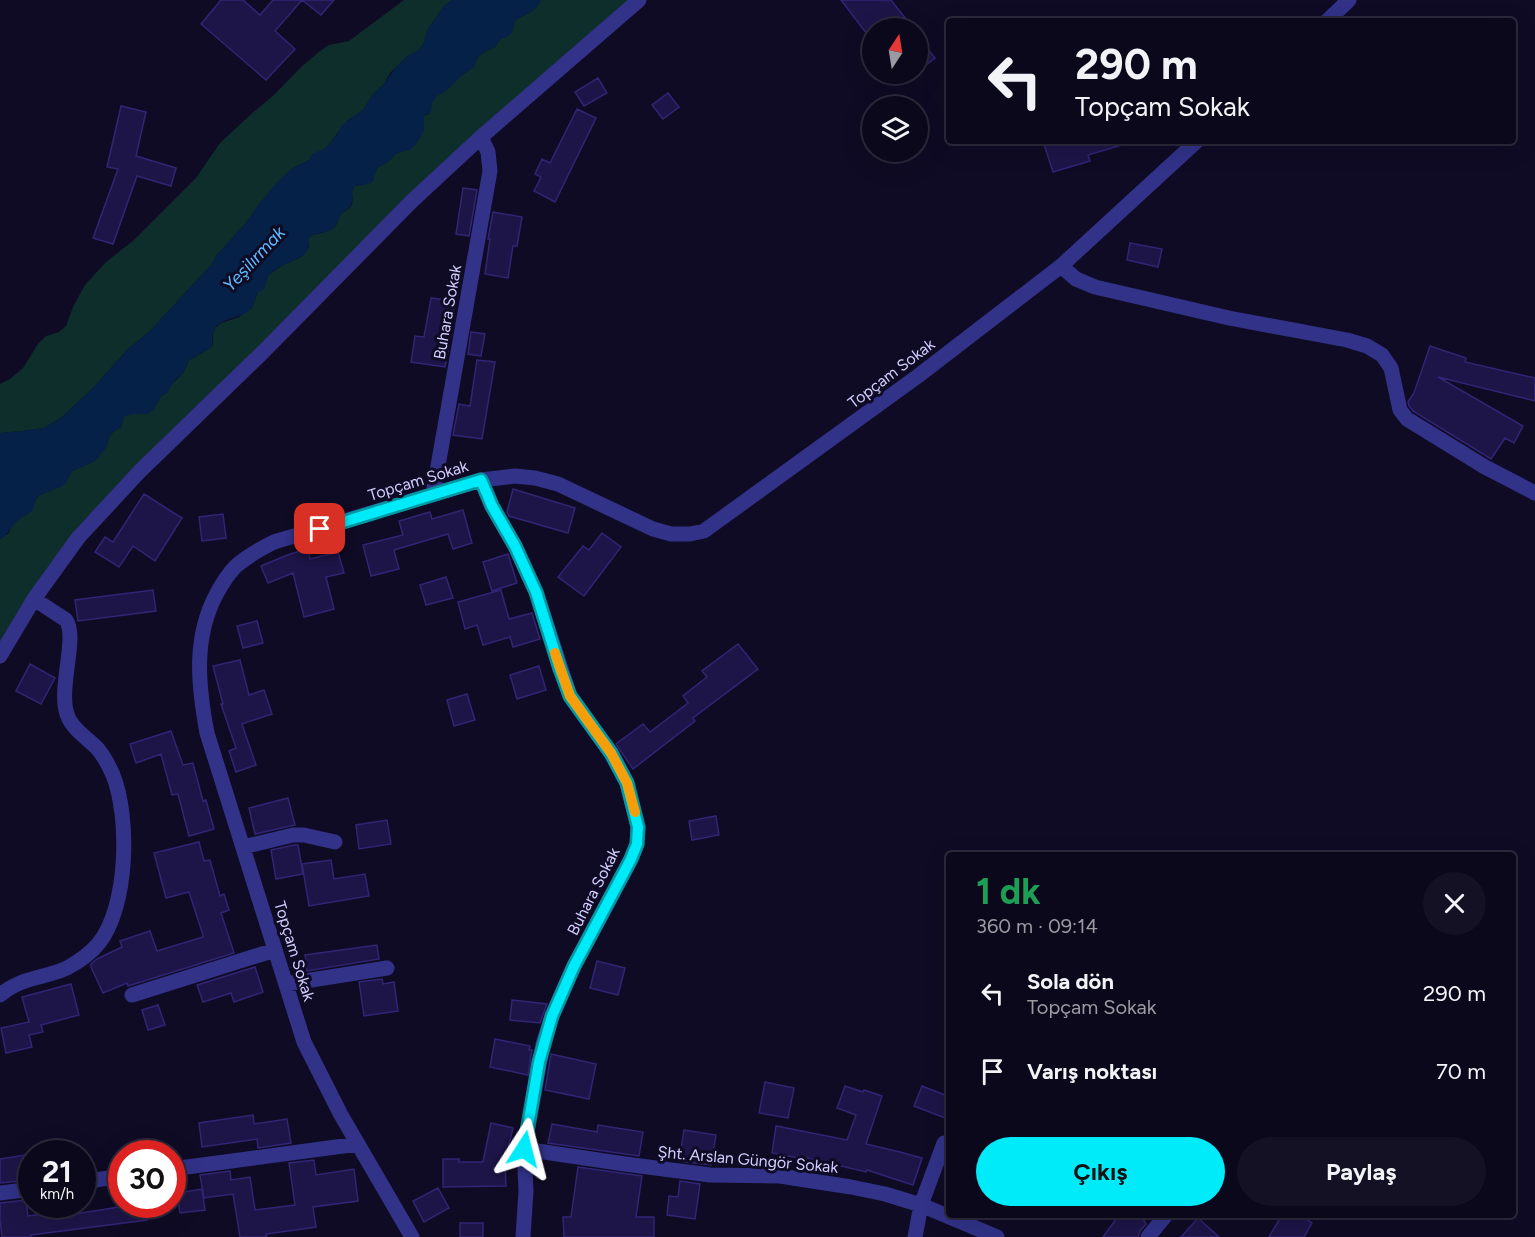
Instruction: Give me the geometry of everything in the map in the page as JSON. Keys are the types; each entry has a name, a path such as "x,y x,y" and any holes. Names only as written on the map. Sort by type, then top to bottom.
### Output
{"street":[{"path":"0,656 34,599 78,538 140,471 263,352 412,201 481,137 639,0"},
{"path":"1330,18 1349,0"},
{"name":"Buhara Sokak","path":"433,494 490,171 488,152 481,137"},
{"name":"Topçam Sokak","path":"412,1237 341,1115 304,1042 207,733 201,699 200,647 204,624 223,582 235,567 274,542 481,480 515,476 558,484 653,529 671,534 704,531 918,376 1061,266 1194,144"},
{"path":"1061,266 1076,279 1095,286 1229,318 1347,340 1367,346 1382,355 1391,368 1400,410 1407,418 1485,467 1535,493"},
{"name":"Buhara Sokak","path":"481,480 536,592 570,696 611,753 627,783 638,827 637,844 631,859 574,966 552,1016 539,1062 524,1149 526,1191 523,1237"},
{"path":"0,995 22,981 66,968 99,944 108,929 114,910 121,885 124,860 120,800 114,776 98,750 67,717 64,687 70,636 69,625 34,599"},
{"path":"243,847 293,835 304,835 335,842"},
{"path":"132,995 275,950"},
{"path":"286,984 387,968"},
{"path":"915,1237 921,1205 944,1143"},
{"path":"186,1167 358,1144"},
{"name":"Şht. Arslan Güngör Sokak","path":"524,1149 710,1175 780,1176 814,1181 885,1194 946,1215"},
{"path":"0,1193 18,1191"},
{"name":"Şht. Arslan Güngör Sokak","path":"952,1218 998,1237"},
{"path":"1148,1237 1164,1218"}],"green space":[{"path":"404,0 452,0 444,6 428,29 423,45 391,72 364,109 347,121 326,148 291,169 260,203 212,264 93,388 61,418 44,428 0,433 0,384 23,368 38,344 46,336 59,332 66,326 85,285 106,262 134,240 196,178 220,143 275,94 301,67 329,45 349,41"},
{"path":"541,0 639,0 481,137 78,538 0,656 0,539 9,533 12,525 29,513 38,496 62,486 72,471 95,461 107,445 109,437 121,427 124,416 143,414 153,410 161,396 167,393 171,385 183,373 189,360 211,348 215,328 252,308 258,292 264,288 268,275 301,257 309,247 310,236 335,227 341,214 351,206 354,187 363,185 378,167 397,153 410,149 424,122 424,116 429,114 432,102 437,95 446,91 474,67 477,58 495,47 500,39 512,32 515,20 533,10"}],"water":[{"name":"Yeşilırmak","path":"452,0 541,0 533,10 515,20 509,36 500,39 495,47 484,52 477,58 474,67 437,96 432,102 431,112 424,116 424,131 417,143 410,150 397,153 378,167 371,183 357,185 354,188 351,205 342,214 334,228 310,236 306,253 270,274 265,287 258,293 249,310 217,326 213,332 211,348 189,360 183,373 175,380 167,393 161,396 153,410 148,414 131,414 124,417 121,427 109,437 106,448 95,461 72,471 62,486 38,496 33,510 17,521 0,539 0,433 44,428 61,418 93,388 212,264 276,183 291,169 309,160 312,154 326,148 341,126 364,109 372,95 384,84 397,66 423,45 428,29 444,6"}],"building":[{"path":"221,0 243,0 260,15 273,0 302,0 275,31 295,49 266,80 201,24"},
{"path":"302,0 334,0 321,15"},
{"path":"841,0 891,0 905,18 862,18 862,28"},
{"path":"928,49 935,58 928,63"},
{"path":"598,78 607,93 584,106 575,92"},
{"path":"668,93 679,107 663,119 652,105"},
{"path":"121,106 146,112 136,156 176,168 171,186 137,176 113,244 93,238 118,169 107,167"},
{"path":"577,109 596,118 555,202 534,191 541,177 535,174 542,159 550,163"},
{"path":"1044,144 1122,144 1088,155 1090,161 1053,172"},
{"path":"463,188 477,190 469,236 456,234"},
{"path":"493,212 522,217 517,246 513,246 508,278 485,274"},
{"path":"1130,243 1162,249 1158,267 1127,260"},
{"path":"431,298 455,301 445,367 411,362 415,336 424,337"},
{"path":"471,332 485,334 481,356 468,354"},
{"path":"1430,346 1466,358 1465,362 1535,378 1535,401 1438,377 1523,426 1514,443 1505,438 1491,459 1413,411 1409,406 1408,402 1414,393"},
{"path":"477,360 495,362 482,439 453,435 459,404 470,406"},
{"path":"513,489 575,508 568,533 509,516 507,512"},
{"path":"144,494 182,518 155,561 133,546 119,567 95,552 105,537 113,542"},
{"path":"463,510 472,543 453,549 448,534 394,550 399,569 371,576 363,545 403,535 399,521 430,512 432,519"},
{"path":"223,514 226,538 202,541 199,517"},
{"path":"602,533 621,547 584,596 558,577 583,546 589,550"},
{"path":"308,549 310,559 338,552 344,573 326,577 334,609 304,617 293,573 268,583 261,566"},
{"path":"508,554 517,583 492,591 483,562"},
{"path":"446,577 453,598 426,605 420,585"},
{"path":"153,590 156,611 78,621 75,600"},
{"path":"501,590 509,619 532,613 540,639 513,647 510,637 483,645 477,625 465,629 458,602"},
{"path":"257,621 263,643 243,648 237,626"},
{"path":"738,644 758,669 693,718 695,721 633,769 616,744 643,724 650,732 688,703 683,696 707,677 702,671"},
{"path":"240,660 249,695 264,690 272,714 242,724 256,765 236,772 229,751 236,748 221,704 223,704 213,666"},
{"path":"30,664 55,678 41,704 16,691"},
{"path":"539,666 546,690 517,699 510,675"},
{"path":"467,694 475,720 454,726 447,700"},
{"path":"171,731 183,765 193,763 203,801 206,800 214,829 189,836 178,794 172,795 161,754 136,763 130,744"},
{"path":"288,798 295,825 255,834 249,808"},
{"path":"716,816 719,835 692,840 689,821"},
{"path":"387,820 391,844 359,849 356,825"},
{"path":"199,842 204,861 210,860 220,896 224,894 229,910 221,913 234,953 128,986 127,983 103,993 91,964 122,947 120,941 150,931 157,951 203,937 189,892 166,898 154,853"},
{"path":"298,845 303,874 276,879 271,850"},
{"path":"331,860 334,879 365,874 369,896 309,906 302,864"},
{"path":"377,945 379,959 307,971 305,955"},
{"path":"597,961 625,968 618,995 590,988"},
{"path":"255,967 263,992 234,1002 231,993 203,1002 197,985"},
{"path":"382,979 383,984 394,982 398,1011 364,1016 359,982"},
{"path":"71,984 79,1015 41,1025 43,1032 29,1035 32,1047 6,1053 1,1028 29,1022 22,997"},
{"path":"512,1000 547,1004 540,1023 510,1020"},
{"path":"158,1005 165,1025 148,1030 142,1010"},
{"path":"495,1039 530,1046 529,1050 532,1050 528,1075 490,1067"},
{"path":"551,1054 596,1064 589,1099 545,1090"},
{"path":"765,1082 794,1088 788,1118 759,1113"},
{"path":"845,1086 882,1096 866,1144 922,1158 913,1185 867,1170 866,1172 798,1156 798,1158 772,1153 776,1126 847,1140 856,1115 837,1108"},
{"path":"922,1086 946,1095 946,1118 914,1106"},
{"path":"253,1115 254,1124 287,1119 291,1143 258,1148 257,1139 202,1147 199,1123"},
{"path":"491,1123 513,1128 505,1162 506,1186 443,1187 443,1159 483,1162"},
{"path":"552,1124 597,1132 598,1125 643,1132 639,1156 548,1143"},
{"path":"684,1130 716,1135 711,1165 679,1161"},
{"path":"18,1156 18,1181 0,1183 0,1159"},
{"path":"314,1160 316,1175 354,1169 358,1201 313,1207 316,1227 266,1234 267,1237 240,1237 233,1194 204,1198 200,1175 230,1171 231,1180 250,1177 255,1210 295,1205 289,1163"},
{"path":"578,1167 642,1176 636,1217 654,1217 654,1237 564,1237 563,1217 571,1217"},
{"path":"680,1181 700,1184 695,1219 667,1215 669,1196 678,1197"},
{"path":"438,1188 449,1208 424,1222 413,1201"},
{"path":"202,1189 205,1210 186,1212 186,1192"},
{"path":"18,1201 18,1218 96,1218 96,1211 108,1209 108,1218 147,1218 147,1220 31,1235 31,1237 2,1237 0,1203"},
{"path":"1117,1218 1146,1218 1144,1221 1146,1224 1138,1237 1103,1237"},
{"path":"1198,1218 1219,1237 1181,1237"},
{"path":"1280,1218 1304,1218 1312,1223 1304,1237 1269,1237"},
{"path":"460,1223 483,1223 483,1237 460,1237"}],"slow traffic":[{"path":"555,653 570,696 621,769 635,812"}],"route":[{"path":"320,529 481,480 536,592 570,696 611,753 627,783 638,827 637,844 621,880 574,966 552,1016 539,1062 524,1149"}]}
